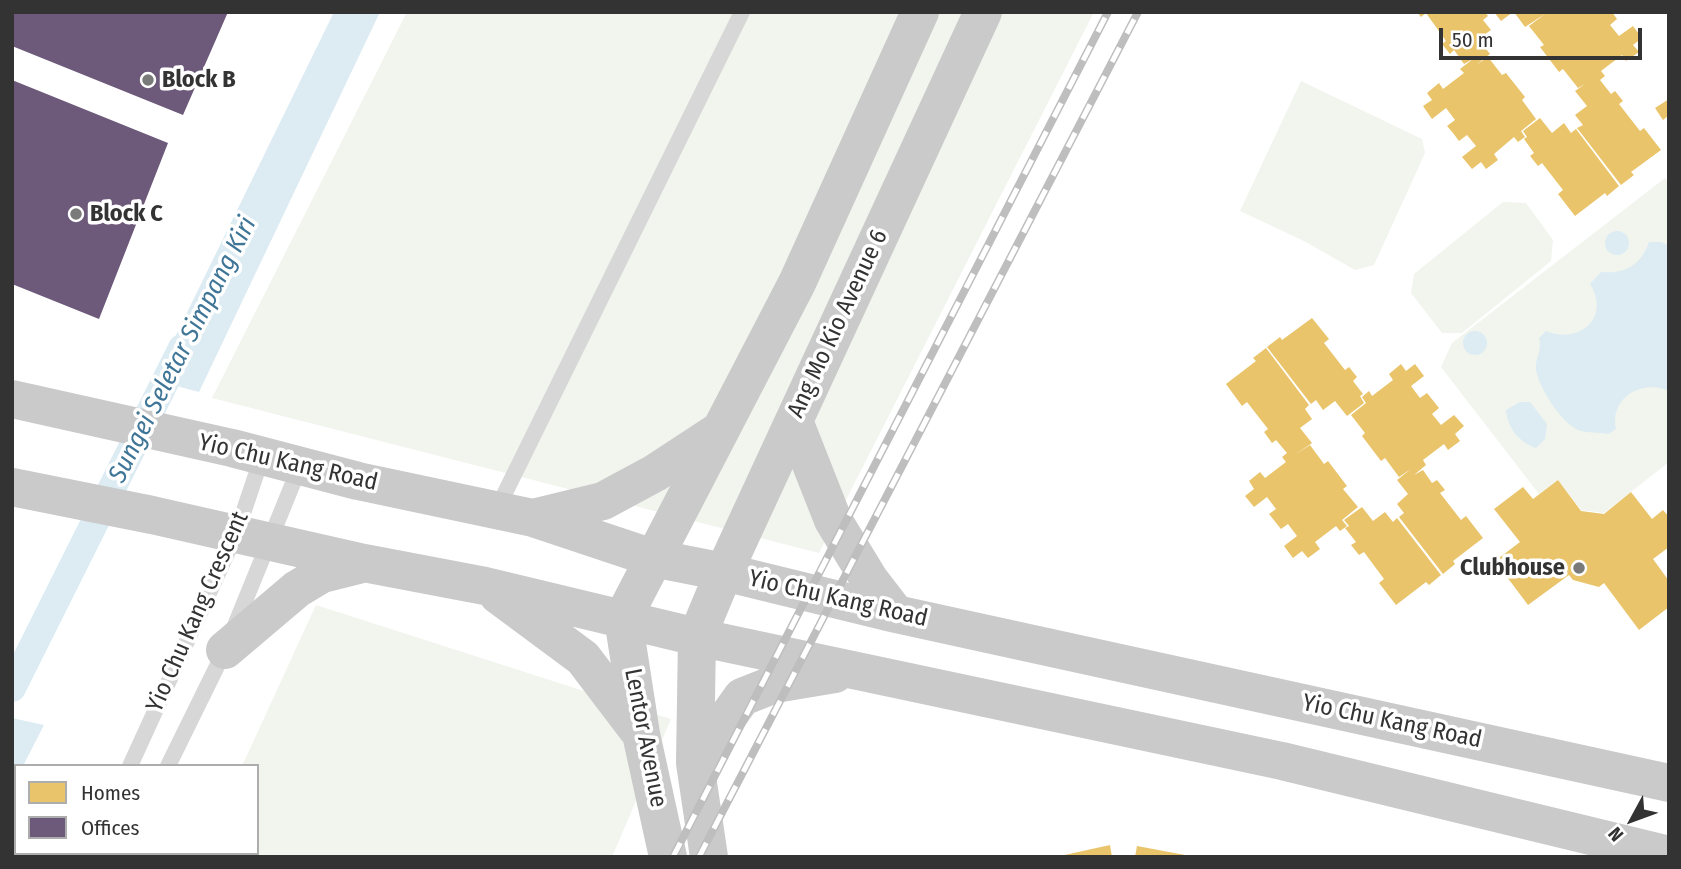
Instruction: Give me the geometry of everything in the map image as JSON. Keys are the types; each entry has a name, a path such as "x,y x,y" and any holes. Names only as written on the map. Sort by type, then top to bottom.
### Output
{"main road":[{"path":"623,618 797,283 920,12"},
{"name":"Ang Mo Kio Avenue 6","path":"697,638 724,572 983,12"},
{"name":"Yio Chu Kang Road","path":"12,399 358,481 515,514 653,558 724,572 896,614 1669,783"},
{"path":"794,421 833,520 869,579 896,614"},
{"path":"515,514 603,501 655,473 720,430"},
{"path":"26,490 485,586 697,638 1282,761 1669,855"},
{"path":"225,650 297,589 323,574 365,563"},
{"path":"485,586 583,658 640,734"},
{"name":"Lentor Avenue","path":"623,618 640,734 668,857"},
{"name":"Lentor Avenue","path":"697,638 695,763 709,857"},
{"path":"695,763 743,697 775,684 852,670"}],"lane":[{"path":"515,514 743,12"},
{"name":"Yio Chu Kang Crescent","path":"169,764 225,650 253,538 262,457"},
{"name":"Yio Chu Kang Crescent","path":"131,764 253,538 300,466"}],"shaded area":[{"path":"407,12 1094,12 819,553 212,398"},
{"path":"1301,81 1422,139 1425,153 1374,265 1355,270 1304,241 1240,211"},
{"path":"1665,178 1669,183 1669,462 1604,513 1581,510 1558,480 1539,494 1441,367 1452,343"},
{"path":"1503,202 1526,203 1553,240 1551,261 1462,333 1442,333 1411,293 1414,274"},
{"path":"316,605 671,719 612,857 200,857 259,855 259,764 243,764"}],"water":[{"path":"334,12 380,12 199,392 154,380"},
{"path":"1617,231 1625,235 1629,243 1625,251 1617,255 1609,251 1605,243 1609,235"},
{"path":"1649,242 1661,242 1669,246 1669,391 1649,387 1639,389 1623,400 1618,408 1616,429 1608,434 1581,431 1560,414 1538,378 1536,366 1539,338 1546,331 1570,334 1589,325 1597,307 1596,296 1590,284 1601,272 1618,271 1637,262"},
{"path":"1475,331 1486,338 1487,343 1480,354 1475,355 1464,348 1463,343 1470,332"},
{"path":"1520,402 1530,402 1547,424 1545,439 1536,448 1524,442 1509,423 1506,410"},
{"path":"12,718 44,725 24,764 14,764 12,788"}],"building: Homes":[{"path":"1417,12 1485,12 1488,16 1483,20 1491,30 1478,39 1490,54 1476,65 1488,57 1502,75 1506,73 1525,97 1522,100 1536,119 1521,131 1525,137 1518,142 1514,137 1494,154 1498,160 1486,169 1481,162 1472,169 1462,157 1476,146 1467,135 1459,141 1447,126 1455,120 1446,108 1432,119 1423,106 1432,100 1427,93 1439,83 1443,89 1464,73 1460,69 1473,59 1464,64 1454,50 1450,54 1442,44 1446,41 1426,13 1421,17"},
{"path":"1494,12 1513,12 1501,21"},
{"path":"1514,12 1612,12 1617,19 1610,25 1619,36 1633,26 1642,38 1633,45 1639,52 1626,61 1622,55 1601,71 1605,76 1600,80 1611,94 1615,91 1623,101 1619,104 1640,131 1644,128 1661,150 1631,172 1634,175 1621,185 1577,128 1583,125 1575,115 1587,106 1575,91 1585,84 1578,88 1563,69 1559,72 1540,47 1544,45 1529,26 1545,14 1525,27"},
{"path":"1669,99 1669,115 1663,120 1655,108"},
{"path":"1540,118 1552,133 1564,123 1571,133 1576,129 1619,186 1607,196 1605,193 1575,216 1558,194 1563,190 1542,163 1538,166 1530,156 1534,153 1524,139 1527,137 1523,131"},
{"path":"1312,318 1329,339 1324,343 1345,370 1349,367 1357,377 1353,381 1363,394 1360,396 1364,403 1347,416 1335,401 1323,410 1316,400 1311,404 1267,347 1280,337 1282,340"},
{"path":"1266,348 1309,405 1305,409 1312,419 1300,428 1312,443 1293,456 1310,445 1324,464 1328,461 1347,486 1343,489 1358,507 1342,520 1347,526 1340,531 1336,526 1315,542 1320,549 1308,558 1302,551 1293,558 1284,546 1297,536 1288,524 1281,529 1269,514 1276,509 1267,497 1254,507 1245,496 1254,489 1249,481 1260,472 1265,478 1286,462 1282,457 1287,453 1276,440 1272,443 1264,432 1268,429 1247,402 1242,406 1226,384 1256,361 1253,358"},
{"path":"1401,364 1406,371 1415,364 1424,376 1411,386 1420,398 1427,393 1439,408 1432,414 1441,425 1454,415 1464,426 1455,434 1460,441 1448,450 1444,444 1423,460 1426,465 1414,475 1423,470 1432,483 1437,480 1445,490 1440,493 1461,520 1466,516 1483,538 1453,561 1455,564 1443,574 1399,517 1404,513 1397,504 1408,494 1397,480 1411,469 1399,477 1385,458 1381,461 1362,436 1365,433 1351,415 1366,403 1362,397 1369,391 1372,396 1393,380 1389,374"},
{"name":"Clubhouse","path":"1558,480 1581,511 1604,514 1631,492 1652,519 1663,510 1669,517 1669,547 1653,559 1669,581 1669,607 1639,630 1604,583 1599,587 1573,580 1569,575 1528,605 1495,561 1520,542 1494,509 1523,487 1533,499"},
{"path":"1362,507 1373,521 1385,512 1393,522 1397,518 1441,575 1429,585 1426,582 1396,605 1379,583 1384,579 1364,552 1359,555 1351,545 1356,542 1345,528 1349,526 1344,520"},
{"path":"1110,845 1112,857 1060,857 1060,856"},
{"path":"1137,846 1185,855 1185,857 1135,857"}],"building: Offices":[{"name":"Block B","path":"12,12 228,12 183,115 12,46"},
{"name":"Block C","path":"12,80 168,143 99,319 12,284"}],"waterway":[{"name":"Sungei Seletar Simpang Kiri","path":"12,688 182,348"}],"railway":[{"path":"673,857 1108,12"},
{"path":"699,857 1138,12"}],"place":[{"name":"Block B","path":"148,80"},
{"name":"Block C","path":"76,214"},
{"name":"Clubhouse","path":"1579,568"}]}
